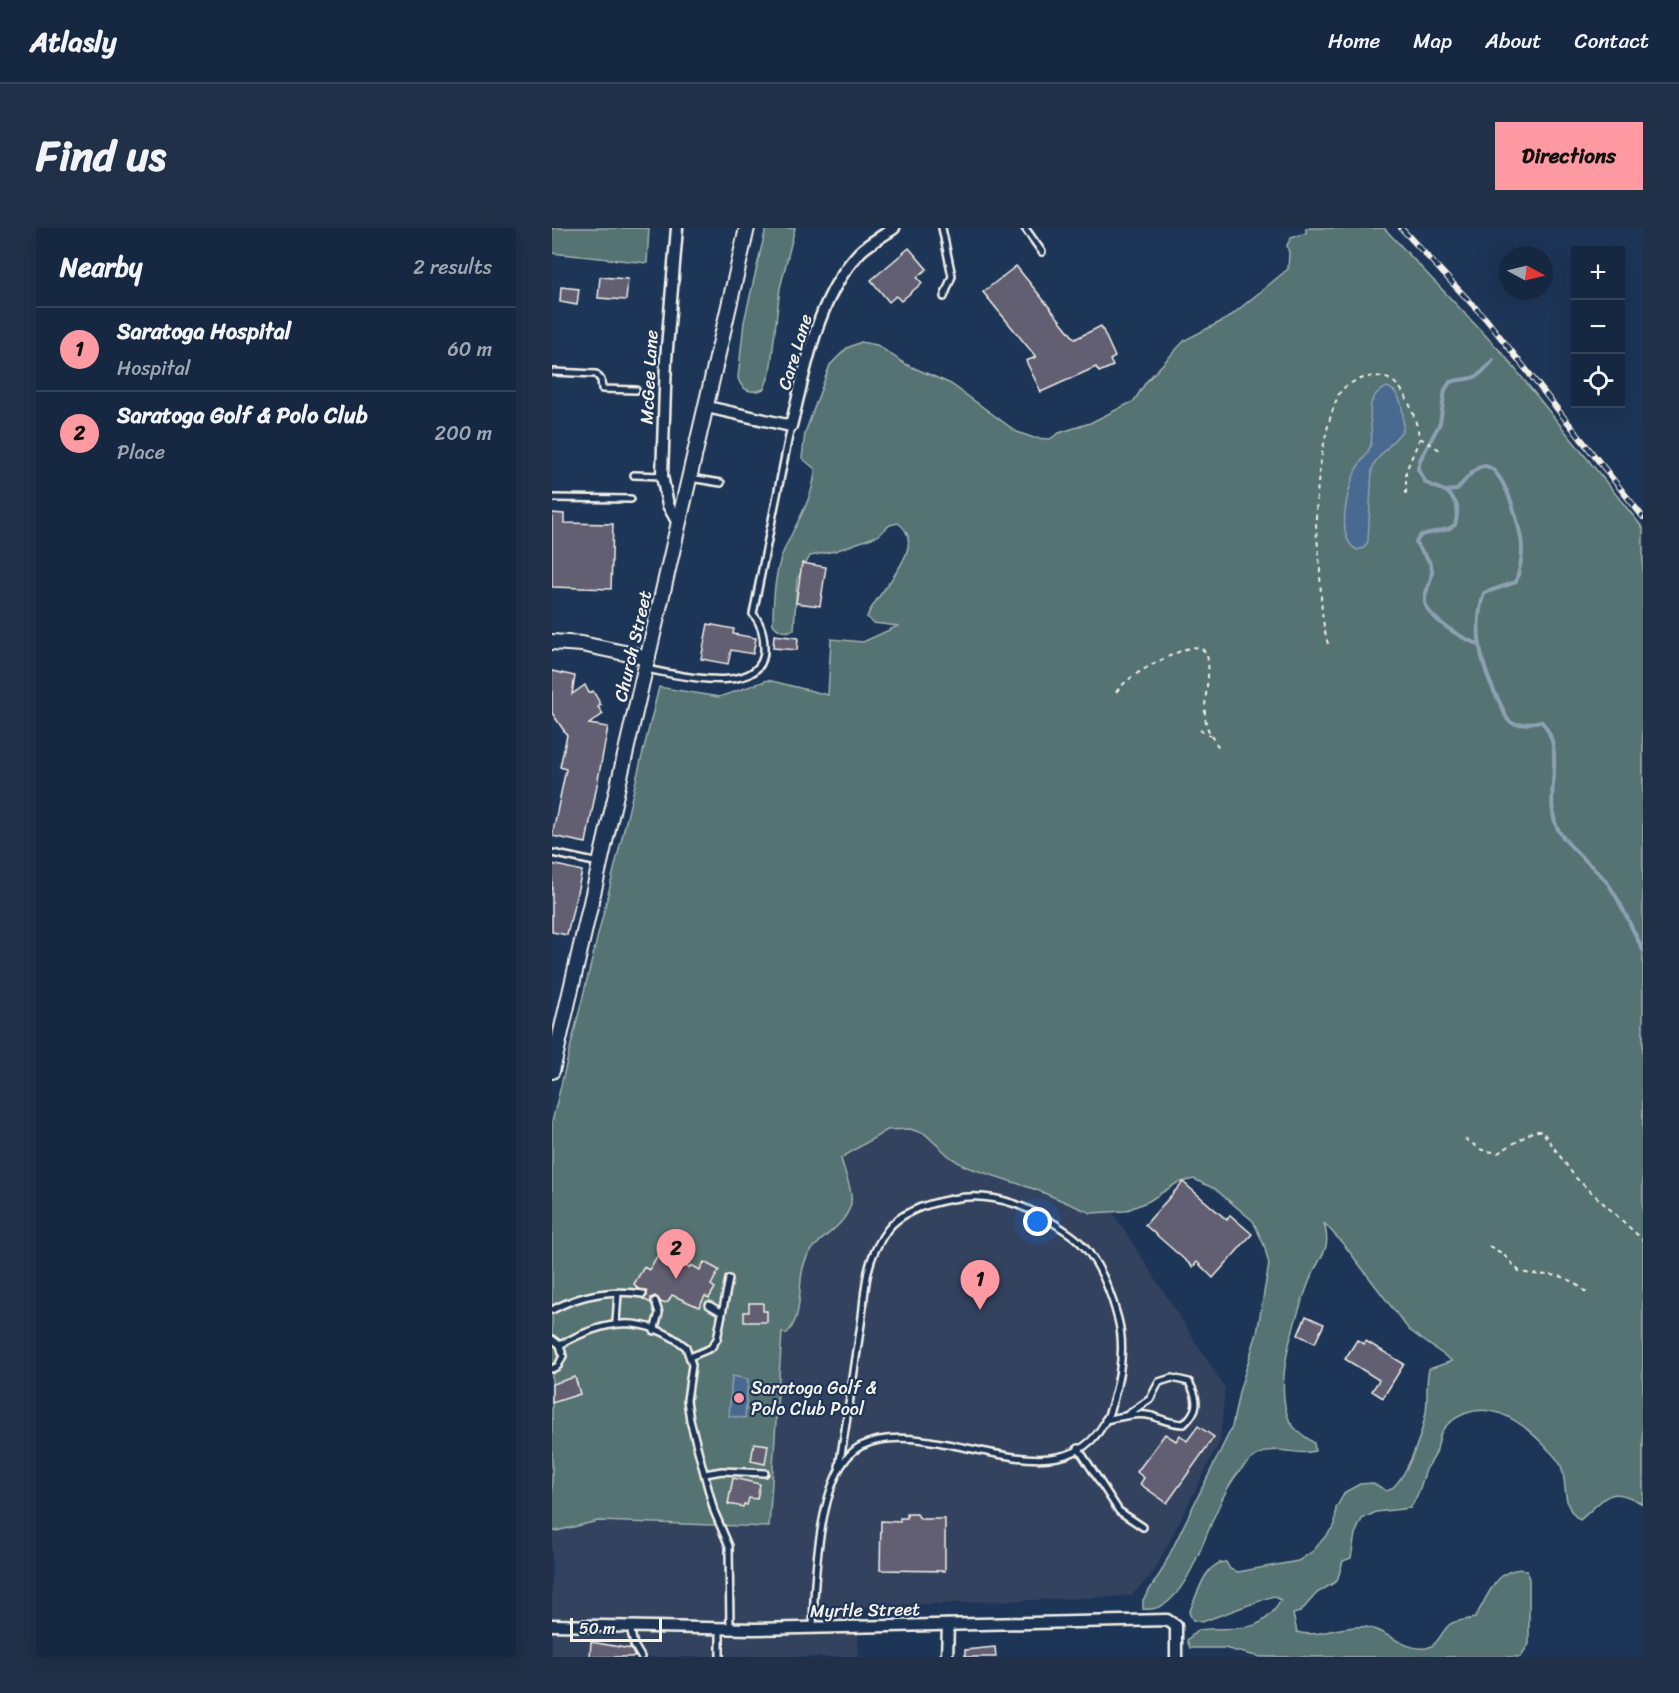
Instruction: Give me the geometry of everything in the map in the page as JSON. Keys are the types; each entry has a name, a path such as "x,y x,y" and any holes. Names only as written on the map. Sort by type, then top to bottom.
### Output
{"main road":[{"name":"Church Street","path":"552,1071 556,1034 600,864 747,228"},
{"path":"552,642 582,644 647,663"}],"street":[{"name":"McGee Lane","path":"677,228 666,360 662,476 668,505 679,525"},
{"name":"Care Lane","path":"791,426 810,354 834,285 861,251 894,228"},
{"path":"707,407 791,426"},
{"name":"Myrtle Street","path":"552,1625 725,1629 1167,1620 1176,1626 1176,1657"},
{"path":"947,1657 948,1625"}],"lane":[{"path":"942,228 952,276 944,297"},
{"path":"1025,228 1042,252"},
{"path":"554,372 596,374 601,380 602,389 636,390"},
{"path":"647,663 716,682 744,676 758,669 763,659 764,640 761,622 753,614 791,426"},
{"path":"634,475 662,476"},
{"path":"690,478 721,483"},
{"path":"552,498 631,499"},
{"path":"552,853 600,864"},
{"path":"813,1628 814,1572 822,1523 839,1467 870,1262 889,1227 925,1204 961,1197 1004,1199 1045,1216 1078,1239 1109,1287 1121,1330 1121,1373 1110,1414 1091,1441 1066,1455 1034,1459 1007,1458 943,1444 892,1438 860,1447 839,1467"},
{"path":"690,1357 711,1348 717,1340 729,1290 729,1279"},
{"path":"616,1322 618,1293"},
{"path":"552,1310 580,1296 643,1294"},
{"path":"654,1331 659,1313 655,1300"},
{"path":"709,1305 722,1312"},
{"path":"560,1345 585,1330 616,1322 654,1331 686,1347 692,1365 687,1400 690,1420 714,1511 729,1546 725,1629 720,1657"},
{"path":"552,1339 560,1345 561,1362 552,1369"},
{"path":"1105,1420 1127,1415 1152,1416 1169,1424 1184,1424 1195,1414 1197,1397 1189,1382 1172,1378 1159,1383 1150,1399 1127,1415"},
{"path":"1078,1448 1119,1511 1143,1527"},
{"path":"705,1474 722,1471 765,1473"},
{"path":"630,1627 634,1645 641,1657"}],"path":[{"path":"1328,644 1320,605 1316,523 1318,480 1334,408 1341,389 1364,378 1385,377 1396,383 1404,392 1420,438 1440,450"},
{"path":"1406,494 1406,471 1420,438"},
{"path":"1116,692 1146,667 1185,648 1201,648 1207,652 1209,660 1204,701 1205,721 1210,736 1221,750"},
{"path":"1200,730 1210,736"},
{"path":"1465,1139 1482,1150 1498,1153 1534,1131 1542,1131 1575,1177 1643,1240"},
{"path":"1489,1246 1503,1254 1520,1272 1561,1275 1576,1283 1589,1295"}],"shaded area":[{"path":"1387,387 1399,399 1403,412 1403,430 1375,462 1372,470 1368,541 1364,548 1357,550 1350,544 1346,535 1347,499 1357,468 1371,444 1370,412 1373,398"},
{"path":"866,1107 1095,1184 1225,1388 1220,1441 1154,1572 1131,1596 859,1607 858,1657 552,1657 552,1532 598,1521 769,1527 789,1232"},
{"name":"Saratoga Golf & Polo Club Pool","path":"732,1376 748,1379 745,1418 729,1416"}],"green space":[{"path":"552,228 649,228 647,263 552,253"},
{"path":"766,228 795,228 780,288 770,373 764,389 751,391 742,386 738,378 744,322"},
{"path":"1306,228 1384,228 1504,355 1643,528 1643,1504 1632,1498 1615,1494 1603,1500 1580,1520 1567,1503 1560,1463 1534,1435 1500,1413 1475,1411 1462,1415 1449,1423 1442,1431 1435,1455 1410,1508 1376,1512 1362,1519 1355,1534 1351,1558 1343,1561 1337,1581 1317,1593 1300,1612 1293,1614 1297,1632 1314,1634 1366,1627 1411,1646 1430,1647 1451,1623 1475,1618 1489,1592 1501,1577 1517,1569 1527,1570 1529,1644 1520,1657 1260,1657 1224,1648 1190,1648 1187,1640 1198,1630 1233,1629 1254,1625 1273,1612 1281,1600 1273,1596 1202,1622 1193,1620 1189,1613 1212,1567 1226,1562 1230,1569 1238,1572 1298,1561 1313,1551 1335,1525 1336,1508 1345,1492 1360,1484 1373,1483 1387,1491 1394,1487 1406,1470 1420,1436 1426,1411 1429,1369 1452,1361 1409,1330 1345,1246 1324,1223 1326,1248 1309,1282 1292,1333 1284,1371 1283,1389 1290,1422 1314,1443 1315,1451 1306,1453 1273,1450 1256,1456 1246,1464 1224,1495 1199,1553 1180,1588 1163,1605 1143,1609 1143,1600 1161,1572 1232,1427 1239,1392 1257,1333 1269,1264 1264,1245 1253,1221 1215,1189 1194,1179 1177,1183 1149,1201 1125,1211 1091,1213 1037,1190 964,1166 950,1157 925,1134 910,1129 887,1130 841,1158 850,1189 850,1207 842,1221 808,1255 804,1264 796,1317 786,1334 782,1332 769,1527 598,1521 552,1532 552,1122 659,687 719,697 768,680 828,695 831,639 863,642 898,626 873,623 867,617 905,557 908,544 907,533 898,523 890,525 877,536 835,551 810,556 797,580 794,630 782,631 773,624 774,589 779,563 807,502 814,480 815,469 802,458 805,433 830,365 847,348 861,342 877,345 905,364 951,384 1017,432 1034,438 1050,439 1059,433 1090,423 1134,401 1146,382 1185,340 1228,318 1288,269 1287,245 1291,238 1306,233"}],"building":[{"path":"909,248 927,269 917,277 922,283 901,301 896,296 889,302 871,280"},
{"path":"1016,266 1075,339 1101,326 1115,357 1110,360 1113,366 1099,372 1096,367 1041,392 1026,361 1036,357 983,292"},
{"path":"600,277 628,279 626,300 598,298"},
{"path":"561,287 579,289 577,305 560,302"},
{"path":"552,513 564,514 564,523 613,524 611,589 552,587"},
{"path":"802,563 826,567 820,606 796,603"},
{"path":"708,624 734,629 733,634 756,638 753,654 731,650 728,664 701,659"},
{"path":"774,635 798,638 797,650 773,648"},
{"path":"552,671 575,676 572,694 585,685 589,693 593,691 603,714 589,724 608,727 586,843 552,836 566,769 560,767 567,735 552,713"},
{"path":"552,864 582,871 567,935 552,932"},
{"path":"1183,1182 1227,1220 1230,1215 1252,1234 1213,1278 1197,1262 1193,1267 1145,1225"},
{"path":"659,1253 673,1254 678,1262 689,1268 691,1265 700,1270 704,1262 719,1270 711,1285 715,1288 709,1298 705,1296 699,1307 672,1295 668,1302 662,1303 655,1296 651,1298 651,1303 643,1299 647,1296 647,1292 637,1288 634,1284 644,1267 649,1270"},
{"path":"749,1303 763,1303 763,1311 767,1311 767,1322 744,1322 744,1312 749,1312"},
{"path":"1306,1316 1324,1324 1315,1343 1298,1335"},
{"path":"1357,1340 1364,1344 1366,1341 1404,1364 1383,1398 1372,1391 1379,1380 1345,1359"},
{"path":"575,1377 580,1394 552,1403 552,1384"},
{"path":"1198,1426 1214,1437 1167,1503 1140,1484 1144,1478 1137,1472 1165,1434 1176,1441 1180,1435 1187,1441"},
{"path":"754,1443 768,1445 765,1464 751,1461"},
{"path":"733,1478 760,1484 757,1499 749,1498 747,1505 744,1504 743,1507 728,1504"},
{"path":"907,1514 917,1514 920,1519 945,1519 945,1571 880,1570 881,1521 900,1522 900,1518 907,1518"},
{"path":"591,1642 631,1649 635,1657 590,1657"},
{"path":"995,1647 996,1657 965,1657 965,1650"}],"waterway":[{"path":"1493,360 1477,376 1450,382 1445,390 1440,423 1420,460 1418,469 1426,483 1445,491 1457,490 1480,467 1488,467 1504,485 1515,514 1522,550 1516,582 1484,593 1479,621 1483,662 1509,721 1520,724 1541,721 1549,732 1554,756 1553,809 1558,830 1606,881 1621,905 1643,950"},
{"path":"1446,491 1457,506 1455,525 1448,529 1421,535 1416,542 1430,562 1432,570 1425,602 1432,615 1439,621 1456,633 1479,644"}],"railway":[{"path":"1401,228 1486,319 1643,517"}],"place":[{"name":"Saratoga Golf & Polo Club","path":"676,1279"},
{"name":"Saratoga Hospital","path":"980,1310"},
{"name":"Saratoga Golf & Polo Club Pool","path":"739,1398"}]}
